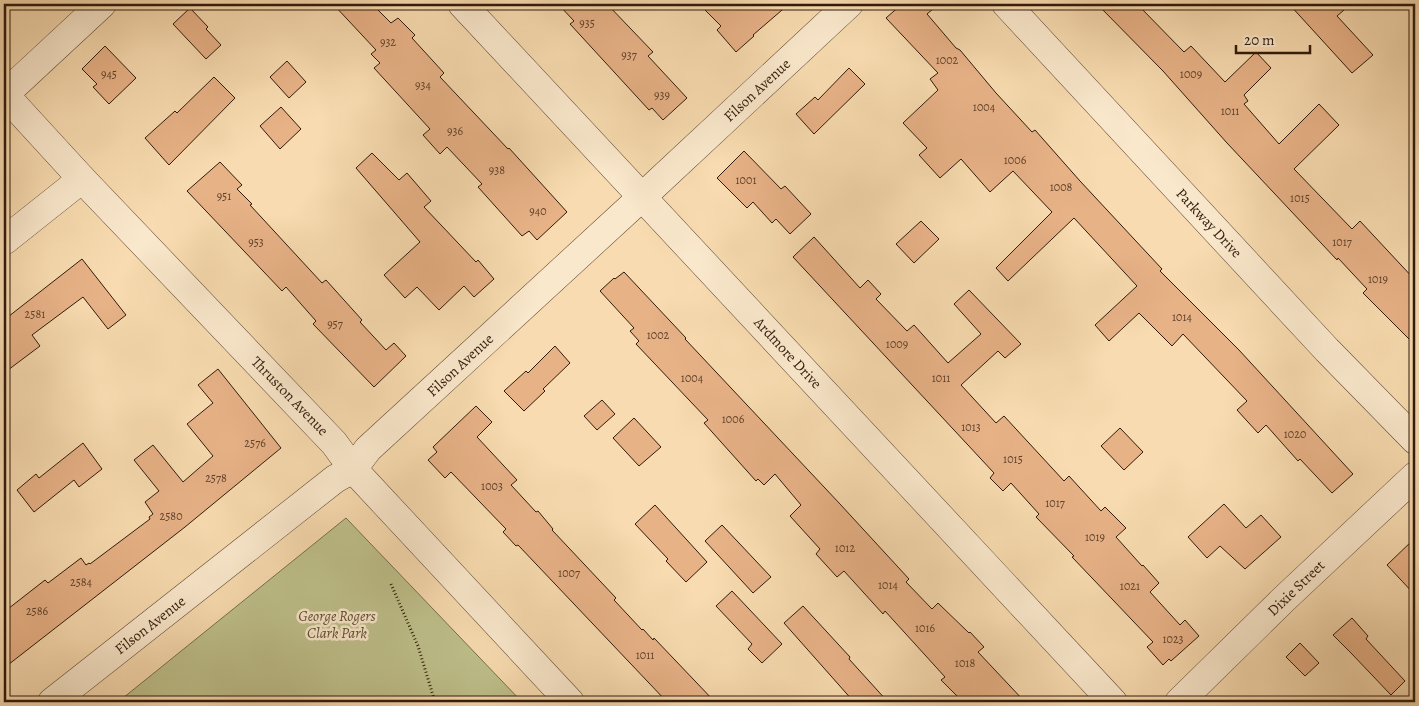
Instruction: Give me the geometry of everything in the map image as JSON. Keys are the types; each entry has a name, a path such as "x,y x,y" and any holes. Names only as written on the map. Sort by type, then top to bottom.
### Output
{"street":[{"path":"4,95 102,4"},
{"name":"Ardmore Drive","path":"462,4 1113,702"},
{"name":"Filson Avenue","path":"52,702 335,480 353,468 368,449 849,4"},
{"name":"Parkway Drive","path":"1006,4 1328,350 1415,440"},
{"name":"Thruston Avenue","path":"4,95 334,443 353,468 570,702"},
{"path":"4,241 82,179"},
{"name":"Dixie Street","path":"1179,702 1277,606 1415,476"}],"path":[{"path":"391,584 418,646 435,702"}],"green space":[{"name":"George Rogers Clark Park","path":"346,518 522,702 118,702"}],"building":[{"path":"333,4 372,4 391,23 398,18 415,35 412,38 444,73 440,77 509,148 567,212 537,240 529,231 522,236 478,187 482,184 447,147 440,154 423,135 430,129 374,68 380,63 371,54 376,50"},
{"path":"558,4 607,4 653,52 648,56 687,98 663,120 652,108 649,110 570,24 574,21"},
{"path":"699,4 789,4 736,52 717,30 721,26"},
{"path":"902,4 939,4 927,14 956,48 960,50 1032,132 1035,130 1162,269 1160,271 1239,350 1353,474 1332,493 1300,459 1298,461 1266,425 1258,433 1237,410 1247,401 1183,334 1172,346 1139,313 1109,341 1095,325 1137,286 1074,218 1008,281 996,268 1052,212 1013,171 990,192 961,159 940,178 919,155 927,148 903,123 938,90 930,79 938,73 886,18"},
{"path":"1097,4 1137,4 1184,52 1191,46 1225,82 1256,52 1271,68 1244,95 1248,101 1244,104 1279,144 1319,104 1339,125 1294,169 1352,229 1360,221 1415,280 1415,345 1363,293 1367,289 1338,258 1337,260 1227,143 1163,71"},
{"path":"1289,4 1351,4 1337,16 1373,55 1352,73"},
{"path":"190,8 208,27 206,29 221,45 206,59 173,24"},
{"path":"105,46 136,78 109,104 93,87 97,84 82,69"},
{"path":"287,61 306,82 289,98 270,77"},
{"path":"849,68 865,84 814,134 796,114 815,97 818,100"},
{"path":"214,77 235,98 169,165 145,138 175,111 177,113"},
{"path":"281,107 301,129 280,149 260,126"},
{"path":"744,151 781,189 785,186 811,214 790,234 776,219 772,223 753,202 747,208 717,178"},
{"path":"372,153 399,180 407,173 431,201 424,207 476,262 478,260 494,279 474,297 464,286 439,310 417,287 405,298 384,275 420,242 356,168"},
{"path":"220,162 242,185 237,189 252,204 250,205 322,283 326,280 362,320 360,322 386,350 394,343 406,356 374,387 313,324 316,321 286,287 282,291 187,191"},
{"path":"921,221 939,239 914,263 896,244"},
{"path":"814,237 860,288 868,280 881,294 876,299 907,331 914,325 948,363 981,334 954,304 969,290 1021,344 1005,358 998,351 961,385 996,423 1004,416 1064,481 1069,476 1101,511 1105,507 1126,528 1116,537 1159,583 1150,592 1180,625 1185,620 1199,636 1171,661 1169,659 1163,665 1147,647 1153,642 1036,517 1039,514 1011,483 1003,491 990,478 994,473 793,257"},
{"path":"82,259 126,315 108,329 83,297 32,335 40,346 4,373 4,320"},
{"path":"624,272 909,579 906,582 932,609 938,603 984,647 978,652 1025,702 963,702 941,680 945,677 885,611 883,614 844,571 837,577 816,554 820,549 790,516 801,505 775,474 764,485 758,479 756,481 704,423 708,420 636,344 639,341 630,331 634,328 600,291 614,278"},
{"path":"555,346 570,363 543,389 545,391 524,411 504,391 526,371 528,373"},
{"path":"218,369 281,448 185,527 4,668 4,612 45,580 48,583 81,558 86,565 90,564 150,519 149,517 153,514 145,502 159,491 134,460 153,445 183,482 213,456 187,424 213,403 198,385"},
{"path":"602,400 615,414 597,430 584,416"},
{"path":"476,406 492,422 477,437 517,480 511,485 536,512 538,511 552,530 616,598 614,600 642,630 653,640 654,638 715,702 667,702 518,545 516,546 503,532 506,529 451,472 445,478 428,460 437,452 433,447"},
{"path":"634,418 661,447 639,466 613,438"},
{"path":"1120,428 1143,452 1124,470 1101,446"},
{"path":"83,443 102,469 79,487 74,480 34,512 17,490 36,474 39,478"},
{"path":"1224,504 1246,528 1261,515 1281,537 1245,569 1220,546 1207,558 1188,537"},
{"path":"655,505 707,562 686,582 666,561 668,559 635,524"},
{"path":"722,525 771,577 753,593 705,541"},
{"path":"1415,538 1415,595 1387,565"},
{"path":"732,591 782,644 762,663 748,649 752,644 716,606"},
{"path":"803,606 888,702 854,702 784,623"},
{"path":"1352,618 1368,636 1366,639 1405,681 1391,695 1333,635"},
{"path":"1300,643 1319,663 1305,676 1286,657"}]}
